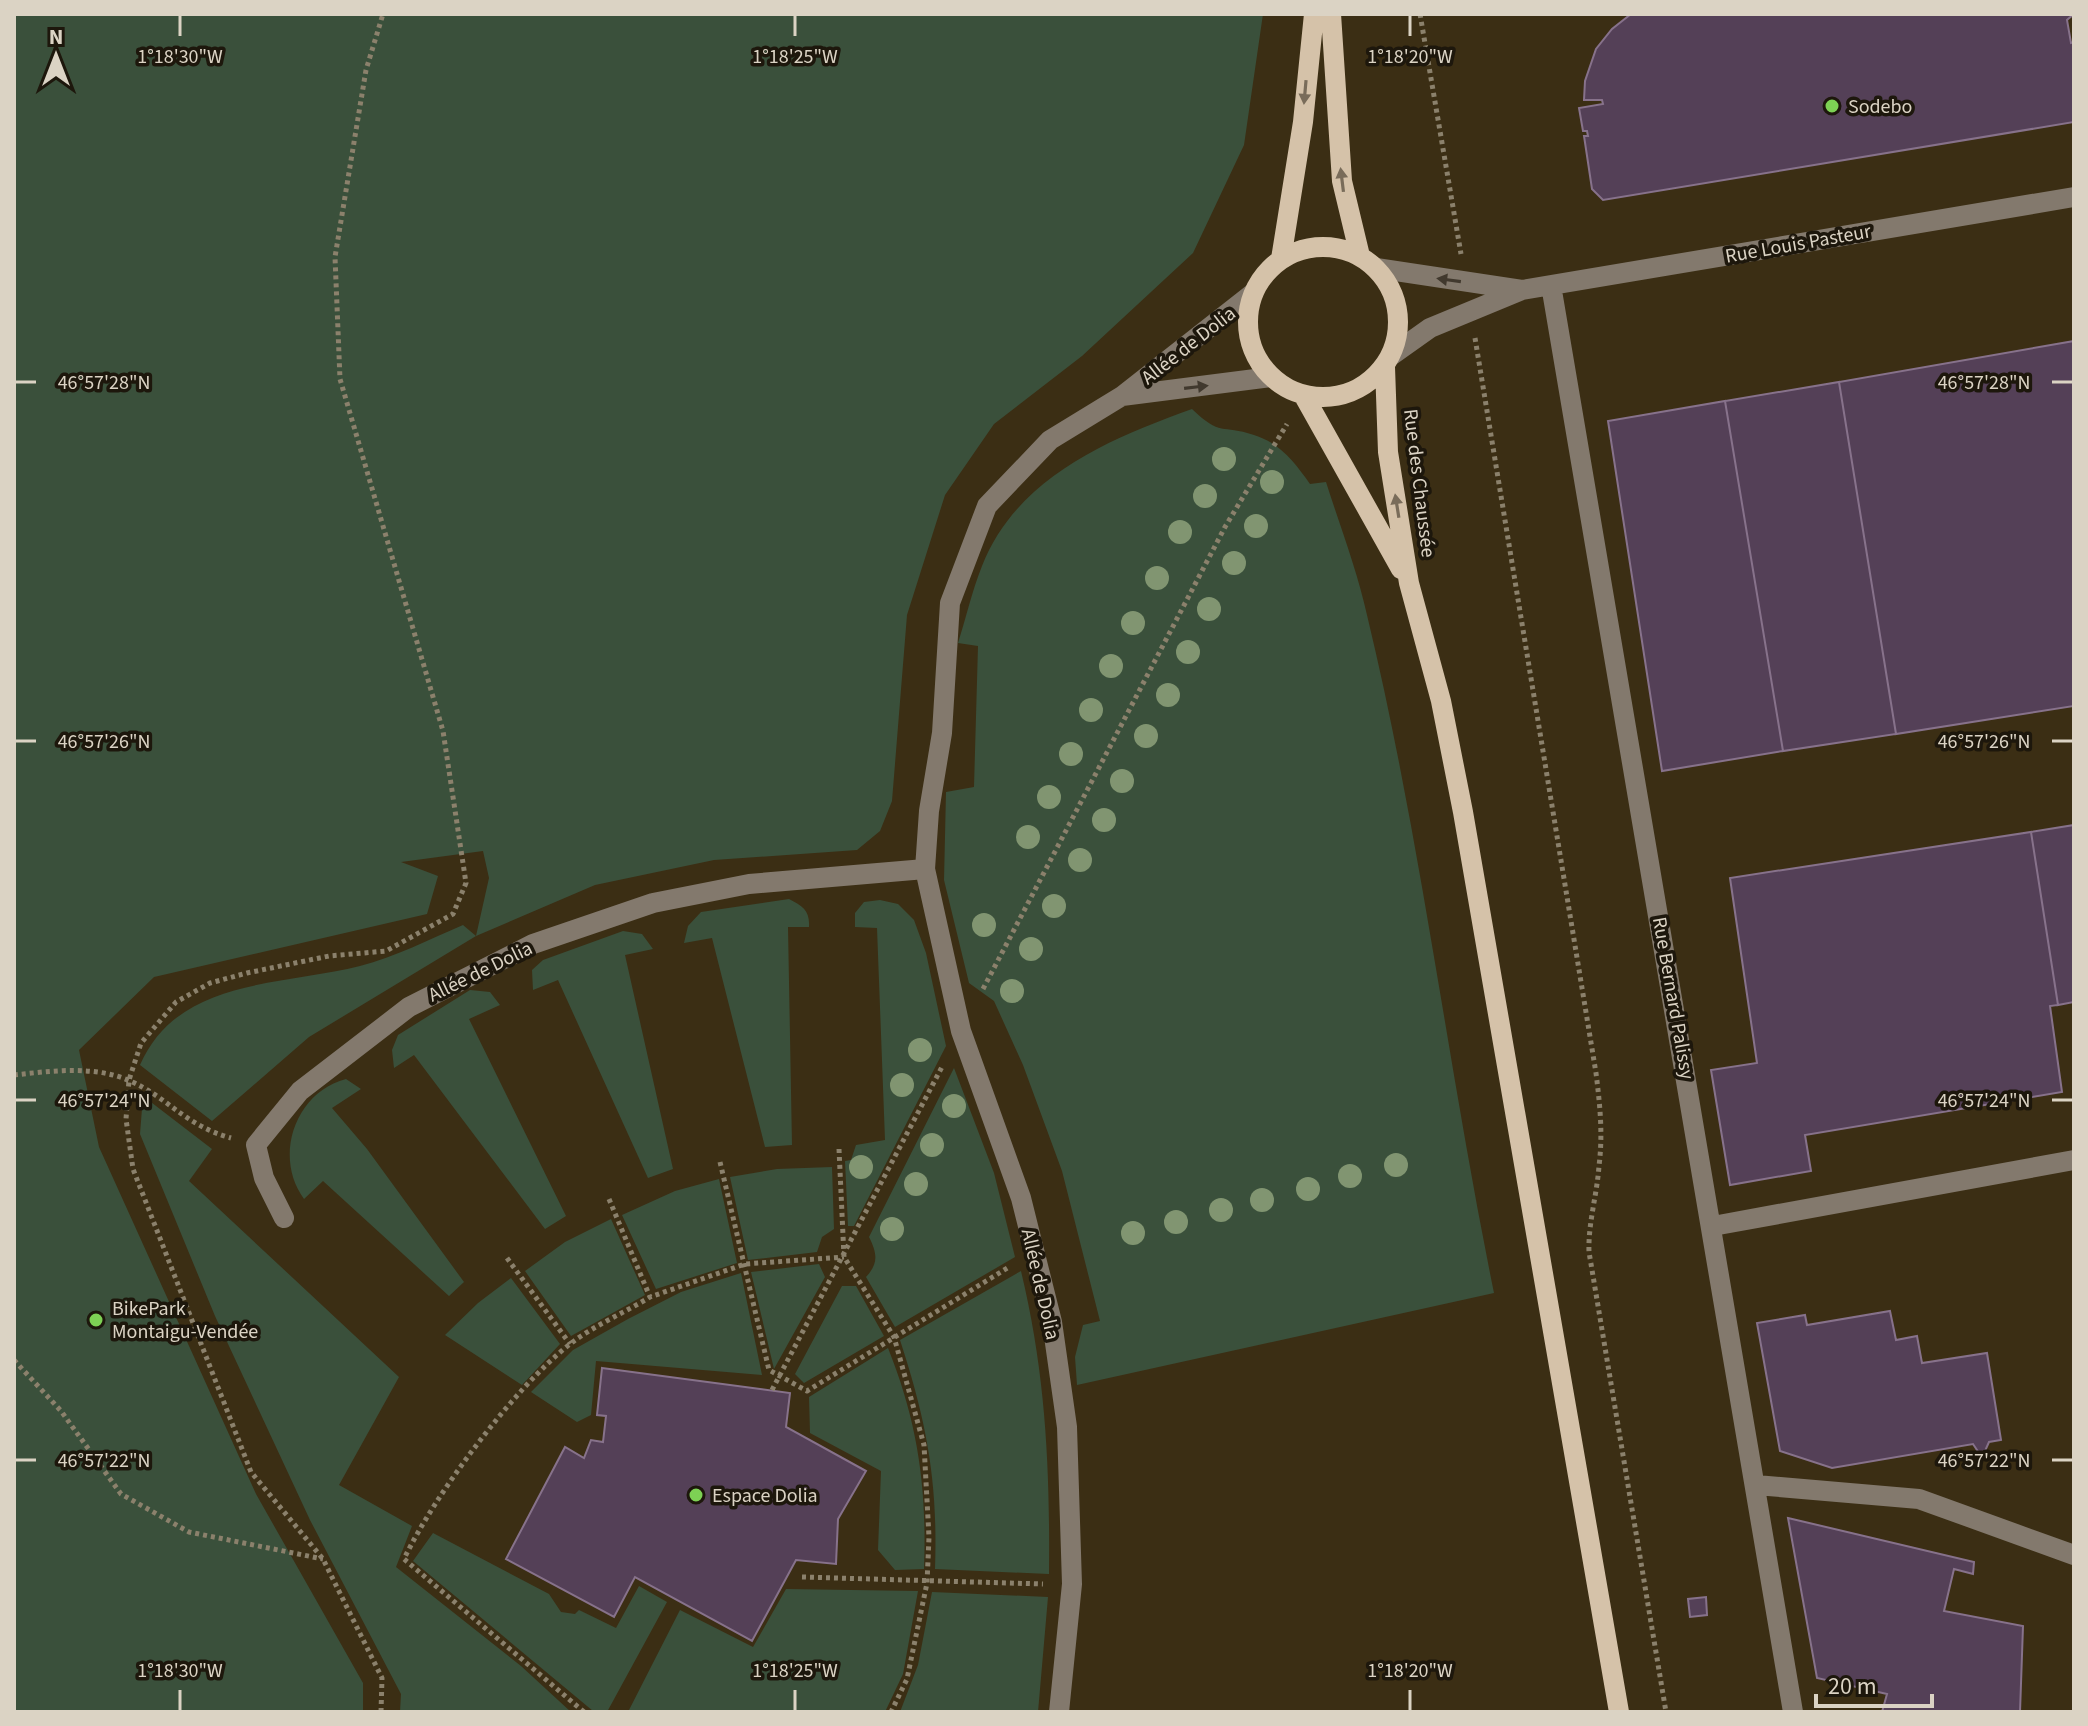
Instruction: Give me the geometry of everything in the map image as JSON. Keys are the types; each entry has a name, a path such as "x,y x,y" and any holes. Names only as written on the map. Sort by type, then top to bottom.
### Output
{"main road":[{"path":"1281,259 1303,122 1314,14"},
{"path":"1331,14 1342,181 1368,262"},
{"path":"1320,246 1341,248 1368,262 1390,287 1398,309 1398,332 1388,361 1369,383 1349,393 1327,398 1304,396 1271,377 1257,359 1249,338 1247,315 1253,293 1265,274 1281,259 1320,246"},
{"name":"Rue des Chaussée","path":"1388,361 1388,452 1409,583"},
{"name":"Rue des Chaussée","path":"1304,396 1409,583"},
{"path":"1409,583 1441,701 1463,812 1619,1712"}],"street":[{"name":"Rue Louis Pasteur","path":"1388,361 1430,328 1522,290 2074,197"},
{"name":"Rue Louis Pasteur","path":"1368,262 1522,290"},
{"name":"Rue Bernard Palissy","path":"1551,285 1793,1712"},
{"name":"Allée de Dolia","path":"1059,1712 1072,1584 1067,1427 1052,1322 1035,1251 988,1101 961,1031 925,869 929,811 942,733 950,603 987,506 1050,440 1122,396 1253,293"},
{"name":"Allée de Dolia","path":"1122,396 1271,377"},
{"name":"Allée de Dolia","path":"256,1145 300,1091 398,1015 492,962 533,944 653,903 749,884 925,869"},
{"path":"256,1145 264,1178 284,1218"},
{"path":"1713,1226 2074,1160"},
{"path":"1756,1485 1919,1499 2074,1555"}],"path":[{"path":"381,1712 382,1678 323,1559 251,1472 133,1169 126,1119 129,1080 141,1043 176,1002 210,983 247,973 329,956 386,951 453,914 466,883 443,731 340,379 335,257 366,70 383,14"},
{"path":"1420,14 1466,282"},
{"path":"1471,312 1596,1073 1602,1129 1588,1228 1589,1252 1666,1712"},
{"path":"772,1390 1225,527 1304,396"},
{"path":"14,1075 68,1069 129,1080 203,1130 256,1145"},
{"path":"839,1149 844,1257 894,1337 924,1445 929,1537 927,1583 907,1679 891,1712"},
{"path":"720,1162 769,1370 807,1391 1035,1251"},
{"path":"609,1199 650,1297"},
{"path":"584,1712 404,1559 424,1518 519,1394 570,1344 650,1297 745,1264 844,1257"},
{"path":"507,1258 570,1344"},
{"path":"14,1360 61,1411 121,1494 189,1532 323,1559"},
{"path":"802,1577 927,1583 1072,1584"}],"green space":[{"path":"14,14 1263,14 1244,145 1193,253 1082,356 994,424 945,495 907,615 892,801 880,831 857,850 714,860 595,885 476,936 489,878 483,851 401,862 438,876 427,914 154,977 79,1050 99,1147 256,1494 363,1683 363,1712 14,1712"},
{"path":"1192,409 1216,427 1254,435 1272,443 1293,461 1310,484 1326,482 1358,581 1386,699 1494,1293 1077,1385 1075,1357 1083,1325 1100,1321 1062,1171 1023,1065 994,1001 969,983 944,880 946,792 974,787 978,646 958,643 982,566 998,535 1018,508 1042,485 1098,448"},
{"path":"789,899 805,910 809,921 809,927 788,927 792,1145 765,1147 712,938 684,943 688,926 701,912"},
{"path":"880,900 898,904 914,920 926,953 946,1046 854,1226 848,1226 845,1161 851,1160 856,1145 885,1140 877,928 855,927 855,913 864,902"},
{"path":"463,925 476,936 309,1037 212,1121 140,1065 157,1037 179,1016 205,1001 266,983 360,966"},
{"path":"623,931 642,934 653,949 625,955 673,1169 648,1178 558,980 533,990 532,970 543,960"},
{"path":"470,990 490,992 500,1005 469,1019 566,1216 545,1229 414,1055 394,1068 392,1050 398,1035"},
{"path":"954,1068 994,1173 1015,1257 895,1327 866,1277 875,1258 869,1237"},
{"path":"346,1079 361,1089 332,1108 367,1149 464,1282 449,1296 323,1181 304,1199 295,1182 290,1164 294,1128 314,1097 328,1086"},
{"path":"143,1096 212,1149 189,1181 399,1377 339,1485 412,1526 396,1567 521,1666 571,1712 400,1712 401,1694 310,1520 215,1316 140,1134"},
{"path":"832,1167 834,1229 822,1237 817,1252 748,1260 730,1177 777,1169"},
{"path":"719,1179 737,1263 656,1289 622,1215 675,1191"},
{"path":"611,1219 645,1295 571,1336 525,1271 565,1242"},
{"path":"819,1264 825,1277 774,1369 751,1272"},
{"path":"1021,1271 1036,1347 1045,1422 1049,1574 935,1569 935,1508 929,1453 900,1340"},
{"path":"741,1273 762,1375 596,1361 591,1415 577,1422 531,1392 573,1350 681,1292"},
{"path":"511,1278 560,1344 522,1385 445,1335 478,1303"},
{"path":"842,1286 856,1286 884,1336 804,1383 795,1374"},
{"path":"888,1348 907,1403 918,1456 924,1511 924,1569 895,1570 878,1550 881,1471 810,1433 809,1397"},
{"path":"433,1533 549,1594 561,1612 575,1614 579,1610 616,1628 639,1586 667,1602 607,1712 593,1711 413,1561"},
{"path":"786,1589 918,1591 903,1674 885,1712 628,1712 680,1610 753,1647"},
{"path":"932,1592 1048,1597 1038,1712 900,1712 918,1665"}],"building":[{"name":"Sodebo","path":"1631,14 2074,14 2067,20 2071,43 2074,42 2074,122 1603,200 1592,189 1584,136 1588,136 1587,131 1583,131 1579,108 1603,104 1602,100 1584,100 1585,81 1596,49 1612,29"},
{"path":"2074,341 2074,706 1896,734 1839,382"},
{"path":"1839,382 1896,734 1783,751 1725,401"},
{"path":"1725,401 1783,751 1662,771 1608,421"},
{"path":"2074,825 2074,1002 2058,1005 2031,832"},
{"path":"2031,832 2058,1005 2050,1006 2062,1092 1805,1135 1811,1171 1730,1185 1711,1070 1757,1063 1730,878"},
{"path":"1890,1311 1896,1340 1917,1336 1922,1363 1987,1353 2001,1440 1989,1442 1985,1451 1979,1453 1973,1444 1832,1468 1780,1451 1757,1323 1805,1315 1807,1325"},
{"name":"Espace Dolia","path":"602,1368 790,1393 786,1427 866,1471 838,1519 836,1564 796,1560 752,1641 635,1577 614,1617 506,1559 565,1447 584,1458 591,1440 603,1442 606,1416 597,1415"},
{"path":"1788,1518 1974,1562 1973,1574 1954,1569 1944,1611 2023,1626 2020,1712 1882,1712 1887,1694 1817,1678"},
{"path":"1706,1597 1707,1615 1690,1617 1688,1599"}],"place":[{"name":"Sodebo","path":"1832,106"},
{"name":"BikePark Montaigu-Vendée","path":"96,1320"},
{"name":"Espace Dolia","path":"696,1495"}]}
